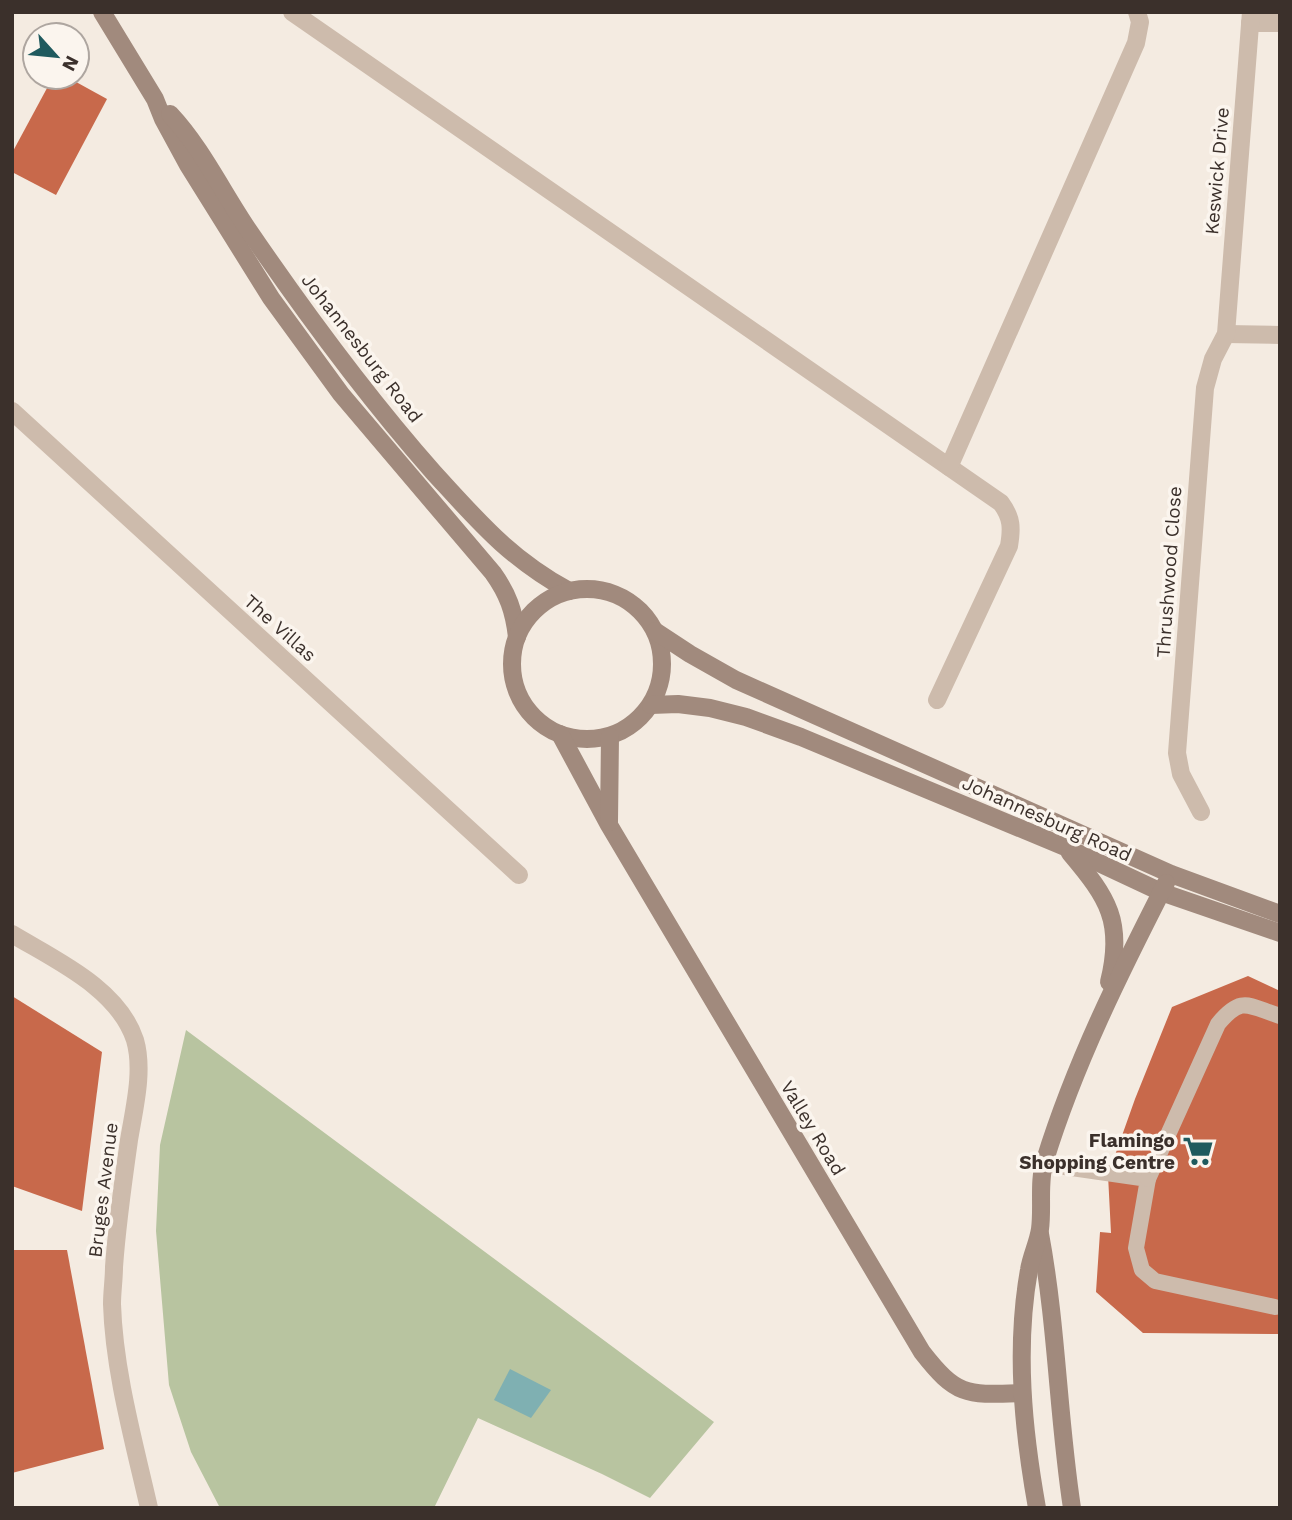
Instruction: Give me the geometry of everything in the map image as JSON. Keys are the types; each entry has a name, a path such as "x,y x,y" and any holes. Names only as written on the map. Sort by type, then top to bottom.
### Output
{"street":[{"name":"Johannesburg Road","path":"102,12 155,99 186,136 285,284 340,359 409,444 489,534 520,561 569,591"},
{"path":"292,12 1001,503 1010,514 1012,527 1009,546 937,700"},
{"path":"949,467 1136,43 1140,22 1137,12"},
{"path":"1251,18 1280,23"},
{"name":"Keswick Drive","path":"1226,334 1251,18"},
{"name":"Johannesburg Road","path":"155,99 188,166 271,298 341,394 506,592 514,611 517,637"},
{"path":"1226,334 1280,335"},
{"name":"Thrushwood Close","path":"1201,812 1181,774 1177,753 1205,388 1213,359 1226,334"},
{"name":"The Villas","path":"12,411 519,875"},
{"path":"594,589 620,595 640,610 656,631 663,656 661,681 650,705 633,724 610,737 585,740 560,734 539,723 524,705 514,683 512,660 517,637 529,616 547,600 569,591 594,589"},
{"name":"Johannesburg Road","path":"656,631 736,680 1171,874 1280,914"},
{"name":"Johannesburg Road","path":"650,705 678,704 746,717 801,737 1065,847 1161,892 1280,933"},
{"name":"Valley Road","path":"560,734 609,825 922,1352 941,1376 959,1389 977,1395 1022,1393"},
{"path":"609,825 610,737"},
{"path":"1037,1508 1026,1450 1022,1393 1029,1269 1040,1231 1044,1164 1096,1023 1114,960 1115,934 1109,907 1065,847"},
{"path":"1096,1023 1171,874"},
{"name":"Bruges Avenue","path":"12,934 81,976 106,997 125,1019 135,1039 138,1059 136,1091 118,1216 112,1303 124,1402 149,1508"},
{"path":"1040,1231 1048,1277 1063,1455 1072,1508"}],"lane":[{"path":"1275,1307 1155,1281 1142,1270 1136,1248 1148,1179 1218,1024 1231,1009 1241,1004 1280,1016"},
{"path":"1044,1164 1148,1179"}],"green space":[{"path":"186,1030 714,1422 650,1498 478,1418 434,1508 220,1508 191,1452 169,1385 156,1231 160,1145"}],"water":[{"path":"510,1369 551,1390 531,1418 494,1400"}],"building":[{"path":"91,90 107,99 56,195 12,172 12,153 45,91"},
{"name":"Flamingo Shopping Centre","path":"1248,976 1280,991 1280,1334 1143,1333 1096,1292 1100,1232 1111,1233 1108,1175 1172,1007"},
{"path":"12,996 102,1052 82,1211 12,1186"},
{"path":"12,1250 67,1250 104,1449 12,1473"}],"place":[{"name":"Flamingo Shopping Centre","path":"1198,1151"}]}
